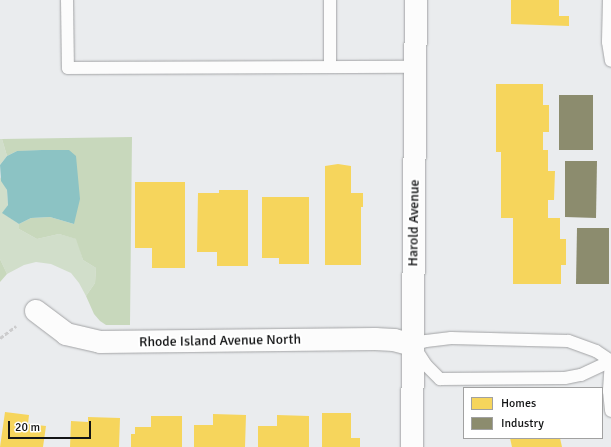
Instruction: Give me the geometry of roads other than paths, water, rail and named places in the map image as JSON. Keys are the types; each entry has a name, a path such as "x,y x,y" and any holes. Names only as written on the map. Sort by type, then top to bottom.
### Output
{"street":[{"name":"Harold Avenue","path":"412,447 416,0"},
{"name":"Rhode Island Avenue North","path":"36,311 66,334 82,339 100,342 375,339 394,340 413,345"}],"lane":[{"path":"67,0 68,68 415,67"},
{"path":"330,0 330,67"},
{"path":"609,0 608,42 611,61"},
{"path":"451,338 568,341 596,351 611,361 581,375 565,378 440,379 426,365 413,345 426,341 451,338"},
{"path":"611,361 609,391 611,411"}],"water":[{"path":"69,150 76,156 80,199 74,224 50,217 31,218 19,224 2,213 8,205 7,190 1,181 0,165 7,156 17,151"}]}
